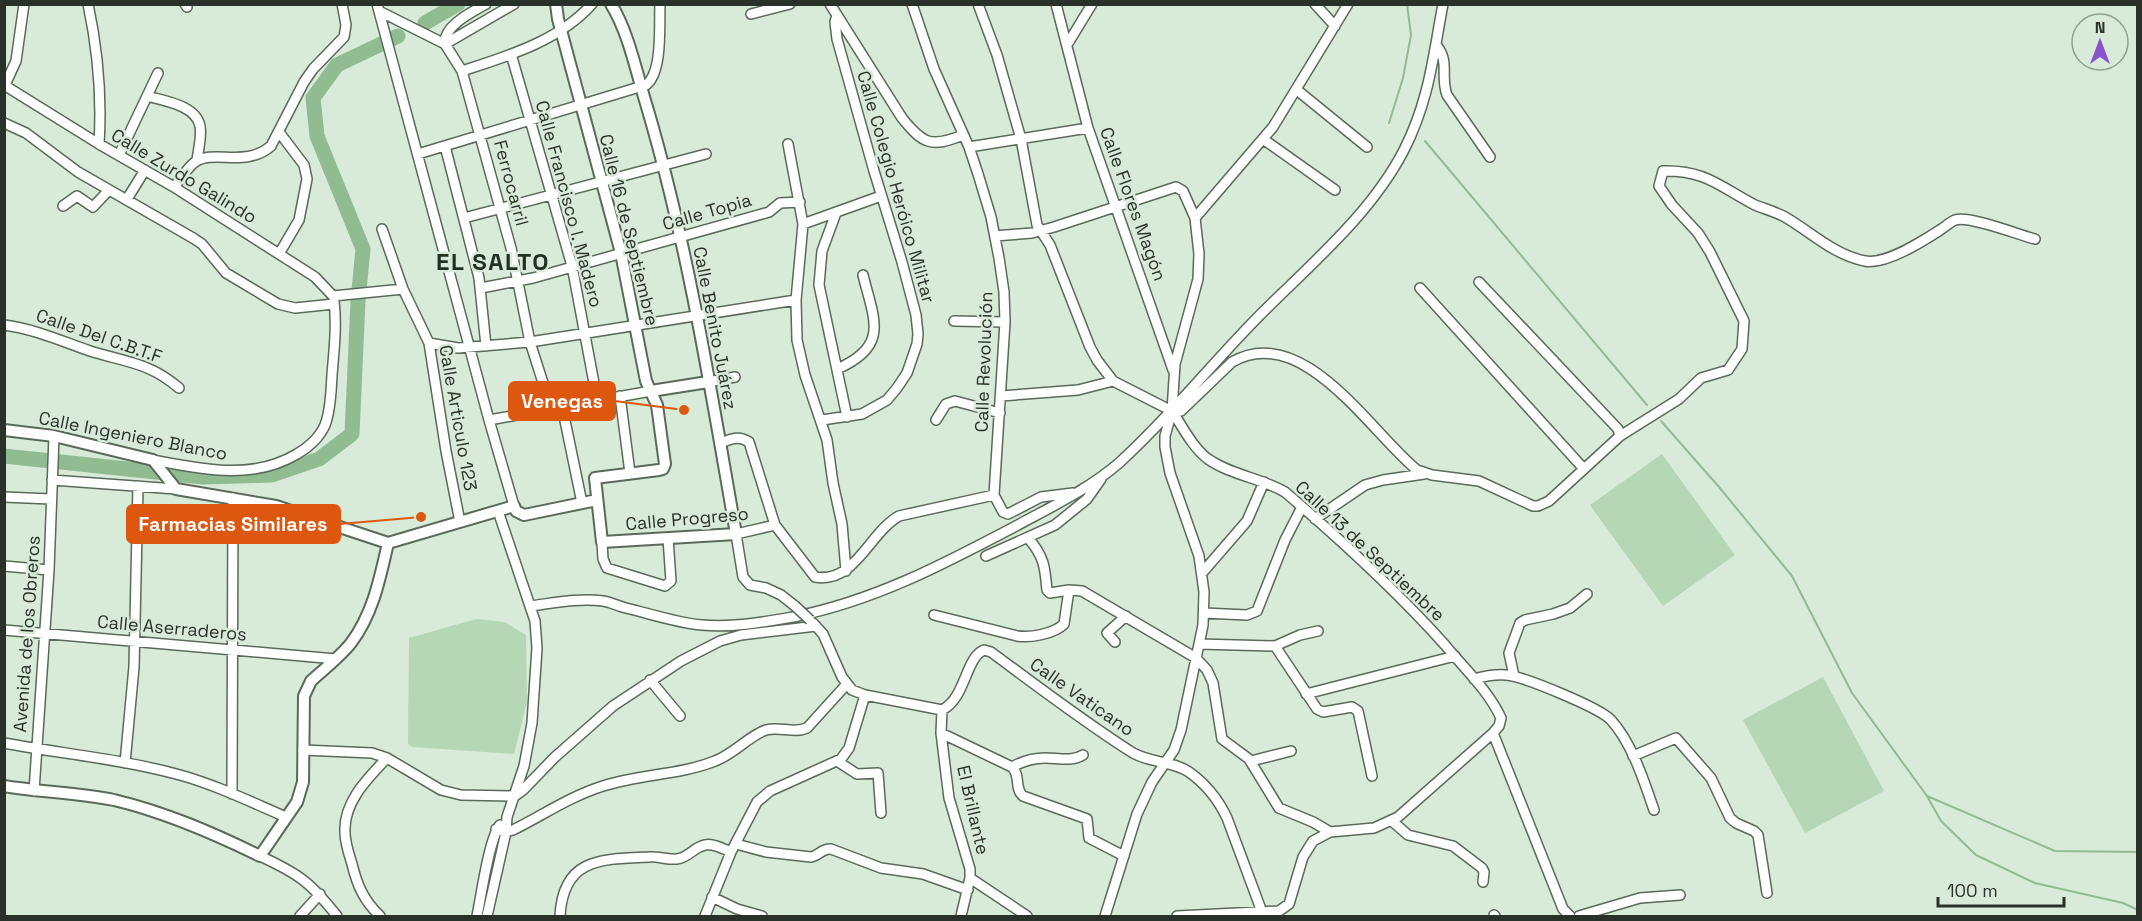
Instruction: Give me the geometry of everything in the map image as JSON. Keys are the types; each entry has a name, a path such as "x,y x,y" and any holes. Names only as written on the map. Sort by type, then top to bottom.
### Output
{"street":[{"path":"5,85 16,61 24,4"},
{"path":"88,4 100,82 99,144"},
{"path":"196,161 207,158 256,156 264,153 271,146 312,69 344,37 346,25 342,4"},
{"path":"444,44 444,39 453,25 486,4"},
{"path":"444,44 514,4"},
{"name":"Calle 16 de Septiembre","path":"556,4 621,253 645,374 657,405 665,464 663,469 630,473"},
{"path":"462,71 511,54 561,30 583,14 592,4"},
{"name":"Calle Benito Juárez","path":"611,4 622,29 664,165 696,316 743,577 750,585 766,588 781,595 813,623 823,634 846,685"},
{"path":"418,154 641,88 651,81 656,70 660,4"},
{"path":"751,14 790,4"},
{"path":"830,4 902,118 920,139 936,143 963,135"},
{"name":"Calle Revolución","path":"912,4 934,69 969,147 986,198 1002,277 1005,322 994,495"},
{"path":"978,4 1021,139 1035,218 1050,245 1090,347 1113,381 1172,411 1181,411 1232,362 1248,355 1279,355 1295,361 1340,392 1412,466 1424,474"},
{"name":"Calle Flores Magón","path":"1056,4 1088,128 1174,372"},
{"path":"1067,45 1092,4"},
{"path":"1315,4 1335,26"},
{"path":"1195,218 1284,112 1348,4"},
{"path":"1436,4 1440,20"},
{"path":"530,606 577,600 605,601 703,625 742,624 837,607 915,578 1102,477 1172,411 1234,341 1360,213 1381,187 1404,150 1426,94 1437,46 1443,4"},
{"path":"378,8 469,348 516,512 524,515 597,500"},
{"name":"Ferrocarril","path":"378,8 444,44 462,71 501,208 530,342 551,408"},
{"name":"Calle Colegio Heróico Militar","path":"822,420 862,414 887,400 907,373 917,344 916,315 903,262 881,196 837,39 835,22 837,15"},
{"path":"1437,46 1445,59 1444,84 1447,95 1490,157"},
{"name":"Calle Francisco I. Madero","path":"511,54 572,266 597,399"},
{"path":"119,155 158,74"},
{"name":"Calle Zurdo Galindo","path":"5,85 279,254 322,282 337,298"},
{"path":"1297,90 1367,147"},
{"path":"147,96 186,109 197,118 200,125 196,161 174,188"},
{"path":"4,123 26,133 78,172 193,238 202,244 226,273 278,304 295,308 337,298 403,289"},
{"path":"969,147 1088,128"},
{"path":"279,132 304,165 307,179 299,220 279,254"},
{"path":"1263,139 1335,190"},
{"path":"788,144 803,224 795,327 801,360 822,420 842,524 846,571"},
{"path":"445,146 481,288 486,346"},
{"path":"464,218 706,154"},
{"path":"127,200 145,170"},
{"path":"1315,519 1365,485 1424,474 1479,481 1528,504 1539,506 1549,501 1620,436 1679,399 1701,378 1728,370 1742,349 1744,321 1698,233 1659,186 1663,171 1682,171 1708,178 1754,204 1784,217 1844,254 1867,261 1887,258 1957,219 1978,222 2035,240"},
{"path":"995,236 1041,231 1176,187 1182,191 1195,218 1199,254 1198,279 1174,372 1172,411 1165,436 1166,459 1195,543 1202,573 1204,613 1181,730 1174,750 1144,798 1105,916"},
{"path":"63,206 77,196 93,207 109,190"},
{"path":"803,224 881,196"},
{"name":"Calle Topia","path":"481,288 518,281 770,212 780,203 800,202"},
{"path":"836,213 822,251 819,273 821,295 848,417"},
{"name":"Calle Articulo 123","path":"382,229 403,289 429,343 460,522"},
{"path":"837,369 862,356 872,339 874,322 863,275"},
{"path":"1479,282 1618,429 1620,436"},
{"path":"1420,288 1584,469"},
{"name":"Calle Ingeniero Blanco","path":"4,430 54,436 157,464 207,470 249,470 287,460 304,450 317,438 325,425 329,409 337,298"},
{"path":"429,343 445,347 469,348 530,342 796,300"},
{"path":"954,321 1005,322"},
{"name":"Calle Del C.B.T.F","path":"4,326 33,330 147,367 166,377 179,388"},
{"path":"489,420 735,376"},
{"path":"1001,396 1078,390 1113,381"},
{"path":"578,481 630,473 620,396"},
{"path":"936,420 946,404 955,401 1000,413"},
{"path":"562,406 582,503"},
{"name":"Calle 13 de Septiembre","path":"1172,411 1207,459 1285,492 1411,608 1474,679 1501,718 1500,726 1493,733"},
{"name":"Avenida de los Obreros","path":"34,791 49,570 54,436"},
{"path":"720,443 737,437 749,442 775,525 815,577 828,578 846,571 889,522 899,516 994,495 1003,512 1008,514 1041,497 1076,493"},
{"path":"157,464 173,485"},
{"path":"986,556 1055,525 1087,499 1102,477"},
{"path":"595,478 604,564 612,571 662,586 669,584 668,538"},
{"path":"52,480 138,486 173,485 276,506 388,543 514,506"},
{"path":"1202,573 1247,521 1264,482"},
{"path":"126,763 134,642 138,486"},
{"path":"4,497 51,499"},
{"path":"232,794 233,498"},
{"path":"1204,613 1247,615 1257,611 1282,548 1302,507"},
{"path":"487,916 506,832 507,817 524,766 532,723 537,648 535,621 498,511"},
{"name":"Calle Progreso","path":"602,542 736,534 775,525"},
{"path":"1028,537 1040,552 1048,592 1054,594 1069,590 1082,591 1196,658 1207,670 1213,683 1222,738 1251,761 1279,808 1313,822 1330,832"},
{"path":"260,856 297,802 301,792 306,688 350,645 365,620 378,585 388,543"},
{"path":"4,566 49,570"},
{"path":"934,615 1017,636 1028,636 1060,628 1065,620 1069,590"},
{"path":"1514,676 1509,652 1520,623 1570,608 1587,594"},
{"path":"1114,642 1107,633 1126,616"},
{"path":"303,750 372,753 387,758 433,787 451,793 515,796 613,706 681,661 720,641 741,634 813,623"},
{"name":"Calle Aserraderos","path":"4,630 336,659"},
{"path":"1199,644 1275,646 1300,635 1318,631"},
{"path":"1275,646 1317,709 1323,712 1352,707 1358,711 1372,776"},
{"name":"Calle Vaticano","path":"942,710 952,704 976,656 984,650 991,652 1066,708 1135,753 1182,768 1190,773 1207,787 1220,804 1262,912"},
{"path":"1306,694 1455,656"},
{"path":"1474,679 1493,675 1514,676 1551,689 1607,717 1617,728 1633,756 1654,810"},
{"path":"650,680 680,716"},
{"path":"496,829 506,832 578,795 604,786 628,779 685,770 717,760 734,752 759,733 767,730 790,731 807,728 846,685 865,695 942,710"},
{"path":"705,916 734,848 757,802 762,796 837,761 849,748 865,695"},
{"name":"El Brillante","path":"942,710 941,733 950,798 968,860 970,878 961,916"},
{"path":"941,733 1012,766 1017,775 1020,793 1034,801 1087,819 1089,838 1124,856"},
{"path":"1177,916 1262,912 1279,914 1292,898 1303,857 1308,848 1321,836 1330,832 1374,828 1392,821 1408,810 1493,733 1568,915"},
{"path":"1633,756 1676,738 1711,778 1730,818 1758,835 1767,893"},
{"path":"4,743 126,763 182,775 286,817"},
{"path":"1251,761 1291,751"},
{"path":"1012,766 1025,760 1045,758 1065,760 1083,754"},
{"path":"380,916 364,898 359,888 344,831 348,813 360,789 387,758"},
{"path":"837,761 857,774 878,773 881,813"},
{"path":"4,786 111,800 142,807 201,828 294,872 320,894 337,916"},
{"path":"477,916 496,829 507,817"},
{"path":"1392,821 1408,835 1453,846 1482,868 1483,882"},
{"path":"560,916 566,884 574,873 585,866 602,861 649,857 675,860 705,845 811,857 826,849 831,849 881,868 923,874 968,890"},
{"path":"970,878 1027,916"},
{"path":"300,916 320,894"},
{"path":"1579,916 1640,898 1680,895"},
{"path":"712,897 737,909 762,916"}],"green space":[{"path":"1662,454 1735,555 1663,606 1590,505"},
{"path":"476,619 504,622 526,635 527,702 514,754 412,747 408,744 409,638"},
{"path":"1823,677 1884,791 1805,833 1743,720"}],"waterway":[{"path":"425,23 458,4"},
{"path":"1389,123 1403,78 1411,35 1407,4"},
{"path":"4,456 203,477 272,475 319,459 352,434 358,301 363,249 317,136 313,98 337,65 398,36"},
{"path":"1425,141 1647,405"},
{"path":"1661,421 1792,576 1852,693 1927,796 2055,851 2138,852"},
{"path":"1927,796 1941,821 1976,855 2035,883 2123,903 2138,910"}],"place":[{"name":"Venegas","path":"684,410"},
{"name":"Farmacias Similares","path":"421,517"}],"district":[{"name":"EL SALTO","path":"493,262"}]}
